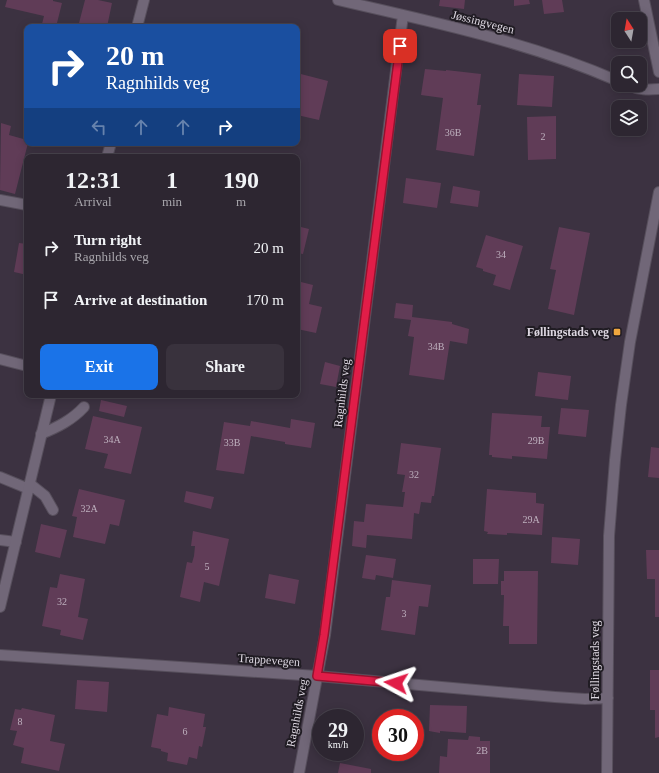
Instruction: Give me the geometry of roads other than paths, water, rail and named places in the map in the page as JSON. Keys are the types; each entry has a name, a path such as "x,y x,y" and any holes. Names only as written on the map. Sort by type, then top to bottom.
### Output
{"street":[{"path":"138,24 144,0"},
{"name":"Jøssingvegen","path":"338,0 404,15 523,46 611,78"},
{"path":"644,0 659,72"},
{"name":"Ragnhilds veg","path":"298,773 324,635 404,15"},
{"path":"647,90 659,89"},
{"name":"Føllingstads veg","path":"607,773 609,536 615,460 630,342 659,192"},
{"path":"0,200 24,204"},
{"path":"0,359 24,365"},
{"path":"0,607 50,398"},
{"path":"41,434 60,426 75,416 84,407"},
{"path":"0,477 29,486 45,496 53,510"},
{"path":"0,540 16,542"},
{"name":"Trappevegen","path":"0,655 317,676 555,697 608,698"}],"place":[{"name":"Føllingstads veg","path":"617,332"}]}
